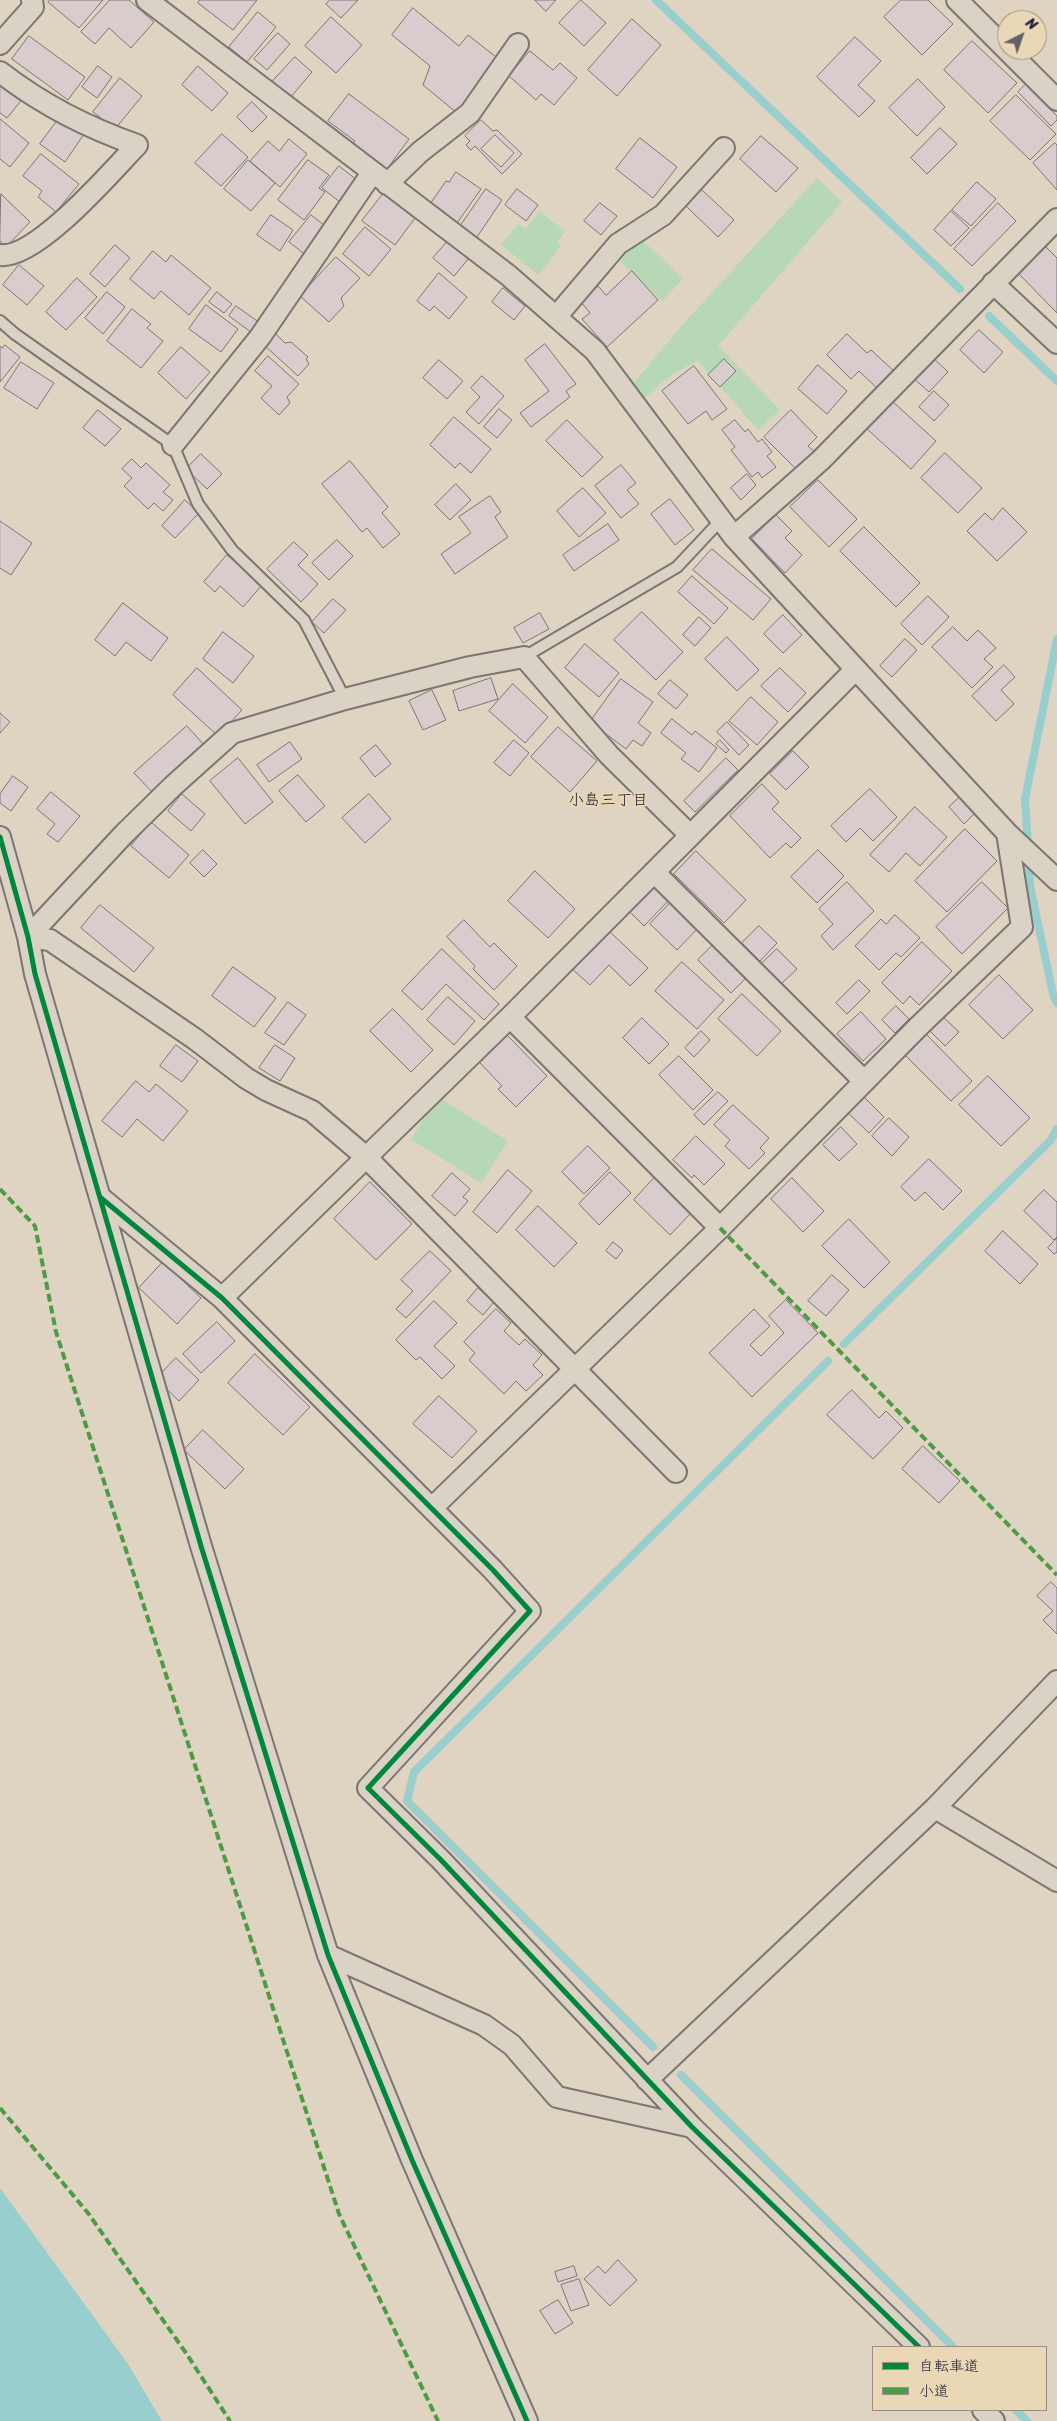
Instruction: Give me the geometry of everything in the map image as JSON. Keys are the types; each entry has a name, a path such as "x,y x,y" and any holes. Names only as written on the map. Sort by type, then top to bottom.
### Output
{"street":[{"path":"0,44 34,7 32,0"},
{"path":"148,0 508,275 595,350 734,538 1007,833 1056,880"},
{"path":"957,0 997,40"},
{"path":"173,445 260,337 380,178 420,152 470,112 518,44"},
{"path":"1017,60 1057,100"},
{"path":"0,72 34,96 74,119 137,145 48,233 19,252 0,255"},
{"path":"556,317 618,244 663,215 724,148"},
{"path":"734,538 821,460 1057,219"},
{"path":"993,283 1057,343"},
{"path":"28,937 124,834 173,786 232,733 345,699 470,668 524,657 610,755 690,835"},
{"path":"222,1298 510,1017 855,670"},
{"path":"432,1508 720,1228 864,1081 1022,927 1007,833"},
{"path":"0,837 28,937 35,974 201,1546 328,1955 412,2160 527,2421"},
{"path":"654,872 864,1081"},
{"path":"28,937 50,940 195,1039 246,1078 266,1090 312,1111 366,1158 676,1472"},
{"path":"510,1017 720,1228"},
{"path":"100,1198 222,1298 432,1508 530,1611 368,1788 441,1860 692,2126 917,2346"},
{"path":"647,2080 935,1808 1057,1681"},
{"path":"935,1808 1057,1881"},
{"path":"328,1955 484,2025 512,2045 557,2097 692,2126"},
{"path":"984,2411 994,2421"}],"lane":[{"path":"0,321 14,334 173,445 198,504 232,550 304,620 345,699"},
{"path":"524,657 677,567 721,520"}],"green space":[{"path":"817,178 842,202 718,346 780,410 758,430 698,361 674,373 644,398 632,385 685,322"},
{"path":"540,211 565,232 557,242 561,246 539,275 501,245 518,224 526,229"},
{"path":"641,239 683,279 662,301 620,261"},
{"path":"438,1097 508,1141 481,1183 411,1139"}],"water":[{"path":"0,2188 128,2364 162,2421 0,2421"}],"building":[{"path":"50,0 103,0 79,28 48,2"},
{"path":"110,0 129,0 154,22 131,48 109,28 95,44 81,32"},
{"path":"200,0 257,0 233,30 198,3"},
{"path":"330,0 358,0 341,18 326,4"},
{"path":"535,0 556,0 546,11"},
{"path":"581,0 606,23 584,46 559,23"},
{"path":"901,0 928,0 953,24 922,55 884,17"},
{"path":"413,8 459,46 468,35 500,60 457,113 423,85 430,66 392,35"},
{"path":"258,12 276,27 247,62 229,47"},
{"path":"331,17 362,45 336,73 305,46"},
{"path":"632,19 661,45 617,96 588,70"},
{"path":"278,33 290,44 267,70 254,59"},
{"path":"29,36 85,77 68,100 12,59"},
{"path":"855,37 881,61 858,85 875,101 859,117 817,77"},
{"path":"972,41 1017,83 988,113 944,70"},
{"path":"530,51 553,70 560,63 577,78 554,105 541,94 536,100 509,76"},
{"path":"295,57 312,72 290,98 272,82"},
{"path":"98,66 112,77 97,98 82,87"},
{"path":"198,66 228,93 212,111 182,85"},
{"path":"120,78 142,96 115,129 93,112"},
{"path":"0,79 24,97 7,118 0,113"},
{"path":"918,79 945,107 917,136 889,108"},
{"path":"1026,84 1057,116 1057,120 1051,126 1018,92"},
{"path":"349,94 409,139 384,173 351,147 355,141 328,121"},
{"path":"1016,95 1056,134 1030,160 990,121"},
{"path":"252,102 267,117 252,132 237,117"},
{"path":"60,117 84,134 65,162 40,144"},
{"path":"0,119 29,143 10,167 0,159"},
{"path":"481,120 493,131 497,130 522,154 502,174 475,146 471,150 466,145 470,141 465,136"},
{"path":"940,128 957,144 927,174 911,158"},
{"path":"222,134 248,157 221,186 195,163"},
{"path":"495,135 514,153 501,167 481,149"},
{"path":"761,136 798,168 776,192 740,159"},
{"path":"640,138 677,167 653,198 616,169"},
{"path":"289,139 307,154 280,187 250,161 268,141 279,151"},
{"path":"1055,143 1057,145 1057,190 1033,163"},
{"path":"41,154 79,184 56,212 38,197 42,191 23,176"},
{"path":"248,160 275,183 251,211 224,189"},
{"path":"308,160 329,175 319,188 325,192 304,220 278,200"},
{"path":"339,166 362,184 345,206 322,188"},
{"path":"456,172 481,189 457,223 430,204 446,181 449,182"},
{"path":"977,182 996,199 971,226 952,210"},
{"path":"486,189 502,200 475,240 459,228"},
{"path":"517,189 538,205 526,221 505,205"},
{"path":"702,190 734,220 718,237 686,206"},
{"path":"1,194 30,222 6,247 0,241"},
{"path":"383,194 415,218 395,245 362,221"},
{"path":"600,203 617,216 601,235 584,221"},
{"path":"998,203 1016,221 972,266 954,249"},
{"path":"951,211 969,228 951,246 934,230"},
{"path":"271,215 293,230 280,251 257,235"},
{"path":"311,215 332,231 311,259 289,242"},
{"path":"365,227 391,249 369,276 343,254"},
{"path":"448,241 469,258 454,276 433,258"},
{"path":"115,245 130,258 105,287 90,274"},
{"path":"1044,245 1057,258 1057,313 1017,272"},
{"path":"153,251 166,262 171,255 211,288 189,315 161,291 154,299 130,279"},
{"path":"336,257 360,278 341,298 344,306 329,322 300,296"},
{"path":"19,265 44,286 27,305 3,285"},
{"path":"632,271 658,300 607,347 582,319 590,313 581,302 598,286 606,295"},
{"path":"439,273 467,297 449,319 434,306 430,311 417,301"},
{"path":"77,278 97,297 66,330 46,312"},
{"path":"503,288 525,306 514,320 492,302"},
{"path":"107,292 125,307 103,334 85,318"},
{"path":"217,292 232,304 224,313 209,302"},
{"path":"206,305 238,329 221,352 189,329"},
{"path":"236,306 263,325 255,335 229,316"},
{"path":"132,309 151,324 147,328 163,341 141,368 107,341"},
{"path":"979,330 1003,352 984,373 960,350"},
{"path":"275,333 285,343 291,342 308,357 306,359 309,364 298,376 264,345"},
{"path":"847,334 867,353 871,350 895,372 878,389 859,371 851,379 827,355"},
{"path":"545,344 576,384 566,391 570,397 531,427 520,413 549,391 525,360"},
{"path":"5,345 20,357 0,382 0,346 2,348"},
{"path":"181,347 210,372 186,399 158,373"},
{"path":"268,356 299,384 287,397 290,403 279,415 261,398 272,386 255,371"},
{"path":"931,356 948,372 929,392 912,377"},
{"path":"724,359 736,371 720,387 708,375"},
{"path":"439,360 463,381 447,399 423,378"},
{"path":"21,362 54,383 37,409 4,388"},
{"path":"818,365 847,391 827,414 798,389"},
{"path":"694,366 727,409 712,420 706,411 688,424 662,391"},
{"path":"482,376 504,396 479,424 466,412 480,397 471,388"},
{"path":"934,391 949,405 934,421 919,407"},
{"path":"892,401 936,441 911,469 867,429"},
{"path":"499,409 512,420 497,438 484,427"},
{"path":"98,410 121,429 105,446 83,428"},
{"path":"791,410 817,437 808,446 815,452 797,470 764,437"},
{"path":"454,417 491,449 471,473 460,463 455,468 430,445"},
{"path":"567,420 603,457 582,477 546,441"},
{"path":"735,420 745,432 748,429 758,442 762,439 772,452 767,456 776,467 762,478 758,472 752,477 731,450 735,447 722,430"},
{"path":"945,453 982,488 958,513 921,478"},
{"path":"201,454 222,474 207,489 186,469"},
{"path":"132,459 141,468 146,463 170,485 163,492 173,500 163,511 154,503 148,509 124,486 132,478 122,469"},
{"path":"350,461 388,507 382,513 400,534 383,548 367,528 362,532 322,484"},
{"path":"621,465 636,483 627,490 639,504 621,518 595,486"},
{"path":"747,474 756,485 741,500 731,488"},
{"path":"818,480 857,519 829,547 790,507"},
{"path":"456,484 471,500 450,520 435,505"},
{"path":"583,488 606,513 579,537 557,511"},
{"path":"490,496 501,512 495,517 508,537 455,574 441,554 471,533 459,517"},
{"path":"670,499 694,530 675,545 651,514"},
{"path":"185,500 199,513 175,538 162,526"},
{"path":"1003,508 1027,532 997,561 967,531 985,513 992,520"},
{"path":"776,515 792,531 785,538 802,555 785,573 752,539"},
{"path":"0,521 32,543 11,575 0,568"},
{"path":"608,524 619,540 574,571 563,555"},
{"path":"864,527 920,583 896,607 840,551"},
{"path":"337,540 353,556 329,580 312,563"},
{"path":"294,542 308,555 298,565 318,584 301,602 267,569"},
{"path":"712,549 771,599 753,620 693,570"},
{"path":"227,555 262,585 243,607 220,586 215,592 204,582"},
{"path":"692,576 728,608 714,624 678,592"},
{"path":"928,596 949,617 922,645 901,624"},
{"path":"333,599 346,610 324,633 312,622"},
{"path":"123,603 168,638 151,661 126,642 115,656 95,640"},
{"path":"642,612 683,652 656,680 614,640"},
{"path":"540,613 549,629 523,643 514,628"},
{"path":"783,615 802,635 783,653 764,634"},
{"path":"699,617 711,628 695,646 683,635"},
{"path":"953,627 967,641 978,630 996,648 984,659 993,667 972,688 932,647"},
{"path":"223,632 254,656 233,683 203,659"},
{"path":"727,637 759,670 737,691 705,659"},
{"path":"905,639 917,650 892,677 880,666"},
{"path":"585,644 619,673 599,697 565,668"},
{"path":"1004,665 1015,677 1001,690 1014,704 996,721 972,696"},
{"path":"197,668 242,710 218,736 173,695"},
{"path":"780,668 806,693 788,712 761,686"},
{"path":"491,678 498,699 459,711 453,691"},
{"path":"621,679 653,702 638,723 651,733 642,746 633,740 626,749 590,722"},
{"path":"670,680 688,695 676,709 658,694"},
{"path":"513,684 548,717 525,743 489,711"},
{"path":"432,690 446,720 423,730 409,701"},
{"path":"751,697 778,722 757,745 729,721"},
{"path":"0,713 10,722 0,733"},
{"path":"672,719 692,735 695,731 717,748 699,772 681,759 686,753 661,733"},
{"path":"727,722 749,745 739,755 717,732"},
{"path":"187,726 205,746 153,793 134,773"},
{"path":"558,727 597,761 570,792 531,757"},
{"path":"514,740 529,753 510,776 494,763"},
{"path":"720,740 729,750 726,753 716,744"},
{"path":"290,742 302,759 269,782 257,765"},
{"path":"376,745 391,764 375,777 360,758"},
{"path":"793,751 809,767 786,790 770,774"},
{"path":"238,758 273,802 245,824 210,781"},
{"path":"726,758 738,770 695,812 684,801"},
{"path":"298,775 325,806 306,822 279,791"},
{"path":"13,776 28,787 11,811 0,803 0,794"},
{"path":"762,784 779,802 772,809 801,838 791,848 786,843 770,858 730,816"},
{"path":"870,789 897,817 873,841 860,828 846,842 831,826"},
{"path":"51,792 80,816 58,842 47,834 55,824 37,809"},
{"path":"182,794 205,814 191,831 168,811"},
{"path":"369,794 391,819 365,843 342,818"},
{"path":"961,796 976,812 964,824 949,807"},
{"path":"915,807 947,837 920,866 906,853 889,872 870,855"},
{"path":"151,822 189,855 169,878 131,846"},
{"path":"965,829 997,861 947,912 915,881"},
{"path":"203,850 217,864 204,877 190,863"},
{"path":"818,850 844,876 817,903 791,877"},
{"path":"696,851 746,900 724,923 674,874"},
{"path":"535,871 575,909 548,938 508,901"},
{"path":"655,882 671,898 644,926 628,910"},
{"path":"847,882 874,911 833,950 821,936 833,924 819,909"},
{"path":"982,882 1008,908 962,954 936,927"},
{"path":"674,899 701,925 677,950 650,924"},
{"path":"100,905 154,948 134,972 81,928"},
{"path":"895,915 920,938 901,957 896,953 879,970 855,946 881,919 886,924"},
{"path":"464,920 490,947 494,943 517,966 494,990 473,969 475,966 447,937"},
{"path":"759,926 777,943 760,961 742,943"},
{"path":"607,929 648,968 630,986 609,965 590,985 570,967"},
{"path":"922,942 952,971 919,1005 910,996 903,1004 882,983"},
{"path":"713,945 746,978 731,993 698,960"},
{"path":"442,949 499,1004 484,1020 446,984 422,1010 402,991"},
{"path":"777,949 797,969 781,984 761,964"},
{"path":"682,962 724,1000 697,1029 655,991"},
{"path":"233,967 276,998 254,1027 212,996"},
{"path":"999,975 1033,1010 1003,1039 969,1005"},
{"path":"859,980 870,991 847,1014 836,1003"},
{"path":"742,994 781,1031 757,1056 718,1019"},
{"path":"448,997 475,1021 454,1045 427,1020"},
{"path":"288,1002 306,1015 284,1045 265,1033"},
{"path":"896,1006 909,1019 895,1033 882,1020"},
{"path":"393,1009 433,1050 411,1072 370,1031"},
{"path":"861,1012 886,1039 863,1061 837,1034"},
{"path":"642,1018 669,1044 649,1064 623,1038"},
{"path":"944,1018 959,1032 945,1046 930,1031"},
{"path":"701,1031 710,1040 694,1057 685,1048"},
{"path":"924,1032 972,1081 951,1101 903,1053"},
{"path":"507,1035 547,1076 516,1107 498,1089 502,1086 480,1063"},
{"path":"176,1045 198,1061 182,1082 160,1066"},
{"path":"275,1045 295,1058 280,1081 259,1068"},
{"path":"679,1056 713,1090 693,1110 659,1075"},
{"path":"988,1076 1030,1118 1001,1146 959,1105"},
{"path":"136,1081 149,1092 156,1084 188,1111 163,1141 137,1119 122,1137 102,1121"},
{"path":"718,1092 728,1101 704,1125 694,1115"},
{"path":"861,1094 884,1117 869,1133 845,1110"},
{"path":"733,1105 769,1138 760,1148 765,1153 749,1169 725,1146 730,1140 714,1125"},
{"path":"889,1118 909,1137 892,1156 872,1136"},
{"path":"841,1127 857,1144 839,1161 823,1145"},
{"path":"696,1136 725,1164 704,1185 694,1175 692,1178 673,1160"},
{"path":"588,1146 610,1168 584,1194 562,1172"},
{"path":"929,1159 962,1191 943,1210 925,1192 915,1201 901,1187"},
{"path":"508,1170 532,1191 497,1233 473,1212"},
{"path":"610,1172 631,1193 599,1225 579,1204"},
{"path":"452,1173 470,1189 463,1197 468,1201 455,1216 432,1196"},
{"path":"655,1177 692,1212 670,1235 634,1200"},
{"path":"792,1178 824,1211 803,1232 771,1199"},
{"path":"370,1182 412,1224 376,1260 334,1219"},
{"path":"1044,1190 1057,1202 1057,1237 1054,1240 1024,1211"},
{"path":"538,1206 577,1243 554,1267 516,1230"},
{"path":"849,1219 890,1262 864,1288 822,1246"},
{"path":"1003,1231 1038,1264 1020,1284 985,1251"},
{"path":"1057,1238 1057,1252 1054,1254 1048,1248"},
{"path":"613,1242 623,1250 616,1259 606,1251"},
{"path":"430,1251 451,1271 406,1318 396,1309 413,1291 401,1280"},
{"path":"163,1262 201,1298 177,1324 139,1288"},
{"path":"832,1275 849,1290 826,1316 808,1301"},
{"path":"478,1288 494,1302 483,1315 467,1301"},
{"path":"786,1300 818,1333 752,1397 709,1353 754,1309 770,1326 750,1345 761,1356 784,1333 769,1316"},
{"path":"434,1301 457,1323 434,1346 455,1366 442,1379 420,1357 416,1360 396,1340"},
{"path":"496,1309 511,1323 504,1331 519,1345 525,1339 542,1355 533,1365 543,1375 526,1391 516,1381 504,1394 469,1360 475,1353 464,1342"},
{"path":"217,1322 235,1341 201,1373 183,1354"},
{"path":"255,1354 310,1407 283,1435 228,1383"},
{"path":"176,1358 199,1380 179,1401 156,1379"},
{"path":"852,1390 879,1418 886,1411 903,1428 873,1459 827,1415"},
{"path":"439,1396 477,1431 452,1458 413,1424"},
{"path":"203,1430 244,1469 225,1489 184,1450"},
{"path":"923,1446 960,1481 939,1503 902,1469"},
{"path":"1051,1582 1057,1588 1057,1634 1043,1620 1053,1611 1037,1596"},
{"path":"618,2260 637,2280 610,2306 584,2279 598,2266 605,2273"},
{"path":"574,2266 577,2276 558,2282 555,2272"},
{"path":"579,2279 589,2305 571,2311 561,2285"},
{"path":"558,2300 573,2323 555,2334 540,2311"}],"waterway":[{"path":"656,0 960,289"},
{"path":"989,316 1057,381"},
{"path":"1028,847 1025,799 1057,639"},
{"path":"1029,858 1030,886 1053,994 1057,1003"},
{"path":"844,1344 1050,1141 1057,1129"},
{"path":"653,2047 407,1801 414,1772 828,1361"},
{"path":"681,2075 952,2346"},
{"path":"1017,2411 1027,2421"}],"marked path":[{"path":"0,1189 35,1226 56,1332 339,2214 438,2421"},
{"path":"720,1228 1057,1575"},
{"path":"0,2108 88,2213 186,2353 230,2421"}],"cycle path":[{"path":"0,837 28,937 35,974 201,1546 328,1955 412,2160 527,2421"},
{"path":"101,1198 222,1298 493,1570 530,1611 368,1788 441,1860 692,2127 918,2346"}],"district":[{"name":"小島三丁目","path":"608,801"}]}
